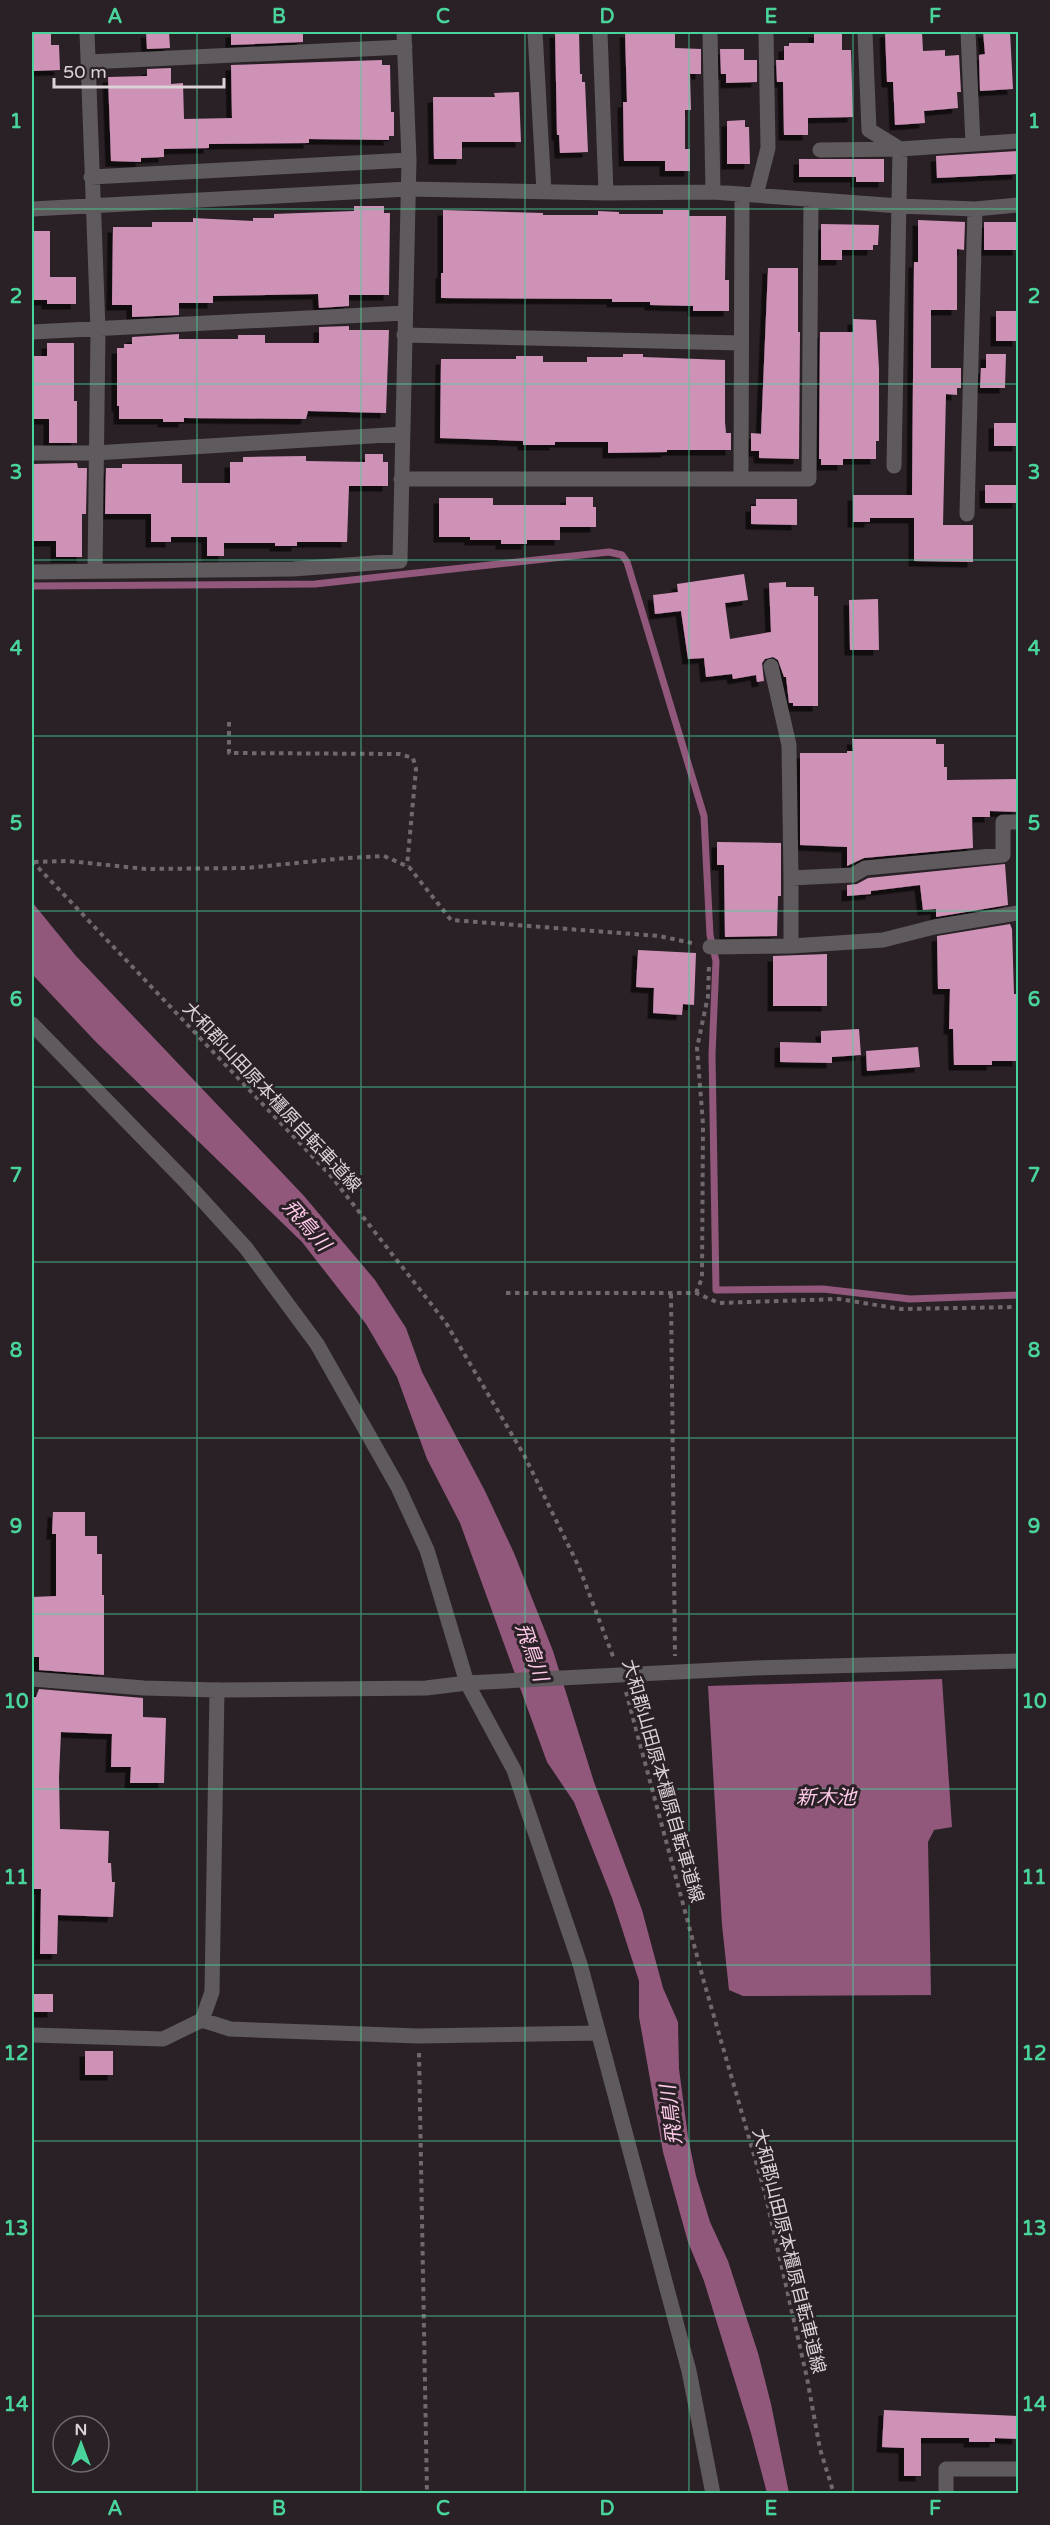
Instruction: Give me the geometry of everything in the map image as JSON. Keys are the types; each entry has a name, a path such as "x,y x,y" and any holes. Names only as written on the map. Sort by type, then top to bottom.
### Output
{"street":[{"path":"87,32 98,330 95,571"},
{"path":"535,32 544,192"},
{"path":"600,32 606,193"},
{"path":"710,32 712,192"},
{"path":"741,478 741,343 749,195 768,148 766,32"},
{"path":"865,32 869,130 900,149"},
{"path":"968,32 973,144"},
{"path":"32,572 293,569 400,561 409,160 405,39 88,62"},
{"path":"820,150 900,149 1018,141"},
{"path":"894,466 900,149"},
{"path":"91,177 409,160"},
{"path":"32,209 408,189 606,193 712,192 899,206 975,209 1018,205"},
{"path":"401,479 809,479 811,200"},
{"path":"967,514 975,209"},
{"path":"32,332 404,313"},
{"path":"404,334 741,343"},
{"path":"32,453 95,453 403,434"},
{"path":"771,666 789,745 791,946"},
{"path":"791,878 853,875 865,868 1003,855 1003,822 1018,822"},
{"path":"710,947 791,946 883,940 934,927 1018,913"},
{"path":"32,1024 185,1181 246,1248 317,1344 398,1487 427,1550 474,1683 514,1770 580,1964 689,2371 713,2493"},
{"path":"32,1679 144,1688 217,1690 426,1688 474,1683 676,1672 1018,1661"},
{"path":"32,2035 163,2040 202,2020 212,1992 217,1690"},
{"path":"202,2020 230,2029 418,2036 598,2033"},
{"path":"946,2493 946,2469 1018,2469"}],"path":[{"path":"229,722 230,753 399,754 412,758 416,769 407,866"},
{"path":"32,862 68,861 146,869 247,868 384,856 407,866 451,920 659,936 710,947 708,996 697,1048 703,1136 702,1278 696,1293"},
{"name":"大和郡山田原本橿原自転車道線","path":"32,862 331,1176 446,1323 534,1476 579,1567 635,1720 704,1982 765,2193 807,2378 820,2449 834,2493"},
{"path":"506,1293 696,1293 719,1303 838,1299 901,1310 1018,1307"},
{"path":"671,1294 676,1672"},
{"path":"418,2036 427,2493"}],"water":[{"name":"飛鳥川","path":"32,902 76,956 304,1196 375,1280 406,1328 422,1372 485,1491 514,1553 553,1651 594,1782 642,1910 663,1988 678,2022 679,2069 696,2176 710,2222 728,2261 758,2353 789,2493 767,2493 704,2281 688,2242 663,2152 639,2017 639,1981 612,1898 574,1802 547,1762 460,1523 427,1459 397,1377 366,1324 302,1242 95,1041 32,974"},
{"name":"新木池","path":"942,1679 952,1827 934,1830 928,1842 931,1995 743,1996 729,1990 722,1925 708,1686"}],"building":[{"path":"32,32 51,32 51,45 59,45 60,70 33,71"},
{"path":"146,32 169,32 170,48 147,49"},
{"path":"231,32 303,32 303,42 231,45"},
{"path":"555,32 579,32 580,74 582,74 582,82 585,82 588,152 560,153 559,135 557,135"},
{"path":"625,32 675,32 675,48 701,49 701,74 690,74 691,110 685,110 685,149 690,149 690,171 665,171 665,161 624,161 623,102 627,102"},
{"path":"814,32 842,32 842,50 851,50 853,117 808,118 808,135 784,135 783,82 777,82 776,60 784,60 784,46 789,46 789,43 814,43"},
{"path":"885,32 922,32 923,51 945,50 945,56 959,55 961,92 957,92 958,108 924,111 925,123 895,125 893,82 887,82"},
{"path":"983,32 1010,32 1013,89 980,91 979,55 985,54"},
{"path":"720,49 744,49 744,60 757,60 757,82 726,83 726,74 721,74"},
{"path":"382,60 382,65 390,65 394,136 389,136 389,140 309,139 309,143 209,144 209,148 164,149 164,157 141,158 141,162 111,161 108,77 147,76 147,69 171,68 171,84 183,83 184,119 232,118 231,65"},
{"path":"519,92 521,142 462,142 462,159 434,159 433,97 495,97 494,93"},
{"path":"745,120 745,127 749,127 750,164 727,164 727,121"},
{"path":"1018,151 1018,174 937,178 936,156"},
{"path":"799,159 884,159 884,182 856,182 856,177 799,177"},
{"path":"354,206 384,206 384,213 390,213 389,295 349,295 349,306 319,308 318,294 213,296 213,303 179,303 179,315 132,317 132,305 112,305 113,227 152,227 152,222 193,222 193,218 253,221 253,218 274,218 274,214 354,211"},
{"path":"443,210 598,215 598,211 619,212 619,214 663,214 663,210 689,210 689,216 726,216 725,280 729,280 729,311 693,311 693,306 650,305 650,302 612,302 612,299 441,298"},
{"path":"918,220 965,222 964,250 957,249 957,310 931,310 931,368 961,368 961,388 957,388 957,395 946,394 943,525 973,525 973,562 914,561 914,518 870,518 870,522 853,522 853,495 912,495 914,262 918,262"},
{"path":"984,222 1018,222 1018,250 984,250"},
{"path":"821,224 879,225 878,245 873,245 873,250 842,250 842,260 821,260"},
{"path":"32,231 50,231 50,277 76,277 76,304 47,304 47,300 32,300"},
{"path":"768,268 798,268 799,459 759,458 759,451 751,451 751,433 761,434"},
{"path":"996,311 1018,311 1018,341 996,341"},
{"path":"853,319 876,320 879,441 876,441 876,459 843,459 843,465 821,465 821,459 819,459 820,332 853,332"},
{"path":"349,326 349,330 389,330 386,413 308,411 306,419 184,418 184,422 163,422 163,419 119,419 117,348 124,348 124,344 132,344 132,337 179,334 179,339 238,339 238,335 265,335 265,343 319,343 319,327"},
{"path":"47,343 74,343 77,443 49,443 49,419 32,419 32,356 47,356"},
{"path":"623,354 643,354 643,357 725,360 725,422 726,433 731,433 731,450 608,453 608,442 555,442 555,445 523,445 523,441 440,438 441,359 516,359 516,356 543,356 543,362 587,362 587,357 623,357"},
{"path":"986,354 1006,354 1005,388 980,388 981,368 986,368"},
{"path":"994,423 1018,423 1018,446 994,446"},
{"path":"365,454 383,454 383,462 388,462 388,486 349,486 347,542 297,542 297,546 275,546 275,543 224,543 224,556 207,556 207,537 171,537 171,542 151,542 151,514 105,514 106,468 122,468 122,464 182,464 182,483 230,483 230,462 243,462 243,457 306,456 306,461 365,462"},
{"path":"77,463 78,468 87,468 86,514 82,514 82,557 56,557 56,541 32,541 32,464"},
{"path":"985,485 1018,485 1018,503 985,503"},
{"path":"566,497 593,497 593,507 596,507 596,527 560,527 560,540 527,540 527,544 501,544 501,540 470,540 470,537 439,537 439,498 493,498 493,505 566,505"},
{"path":"756,499 797,499 797,525 751,524 751,506 756,506"},
{"path":"744,574 748,600 725,603 730,639 771,632 769,583 786,582 786,587 814,587 814,596 818,596 818,706 793,706 793,703 789,703 786,677 784,677 778,660 773,657 765,659 762,663 764,681 757,682 756,675 733,679 732,674 706,677 704,658 688,659 681,611 655,614 653,595 678,592 677,584"},
{"path":"878,599 879,650 850,650 849,600"},
{"path":"852,739 936,739 936,744 944,744 944,767 947,767 947,780 1018,779 1018,812 990,811 990,817 972,817 973,848 864,858 847,866 847,847 800,845 800,753 847,753 847,751 853,751"},
{"path":"717,842 781,843 781,896 778,896 777,936 725,937 724,865 717,865"},
{"path":"1005,864 1008,905 936,917 936,909 923,910 920,885 847,896 847,885 857,884 868,878"},
{"path":"1010,924 1014,994 1018,994 1018,1061 992,1061 992,1065 954,1065 953,1029 949,1029 950,989 938,989 937,936"},
{"path":"638,950 696,953 694,1005 683,1004 682,1015 653,1013 654,988 636,987"},
{"path":"827,954 827,1006 773,1006 773,956"},
{"path":"859,1029 861,1055 832,1057 832,1063 780,1062 780,1042 821,1043 821,1031"},
{"path":"918,1047 920,1067 867,1071 866,1051"},
{"path":"53,1512 85,1512 85,1536 97,1536 97,1554 102,1554 104,1675 39,1670 39,1657 32,1657 32,1597 56,1596 56,1534 52,1534"},
{"path":"39,1689 143,1698 143,1717 166,1718 164,1783 130,1783 131,1767 111,1767 112,1734 61,1732 60,1829 109,1831 108,1863 111,1863 112,1882 115,1882 113,1917 58,1915 57,1954 40,1954 41,1889 32,1889 32,1697 36,1697"},
{"path":"32,1994 53,1994 53,2012 32,2012"},
{"path":"85,2051 113,2051 113,2075 85,2075"},
{"path":"884,2410 1018,2416 1018,2439 995,2438 995,2442 969,2442 969,2438 921,2438 921,2476 904,2476 904,2448 882,2447"}],"waterway":[{"path":"32,586 315,584 609,552 622,555 627,562 704,816 710,935 716,961 712,1055 716,1290 823,1289 910,1299 1018,1295"}]}
